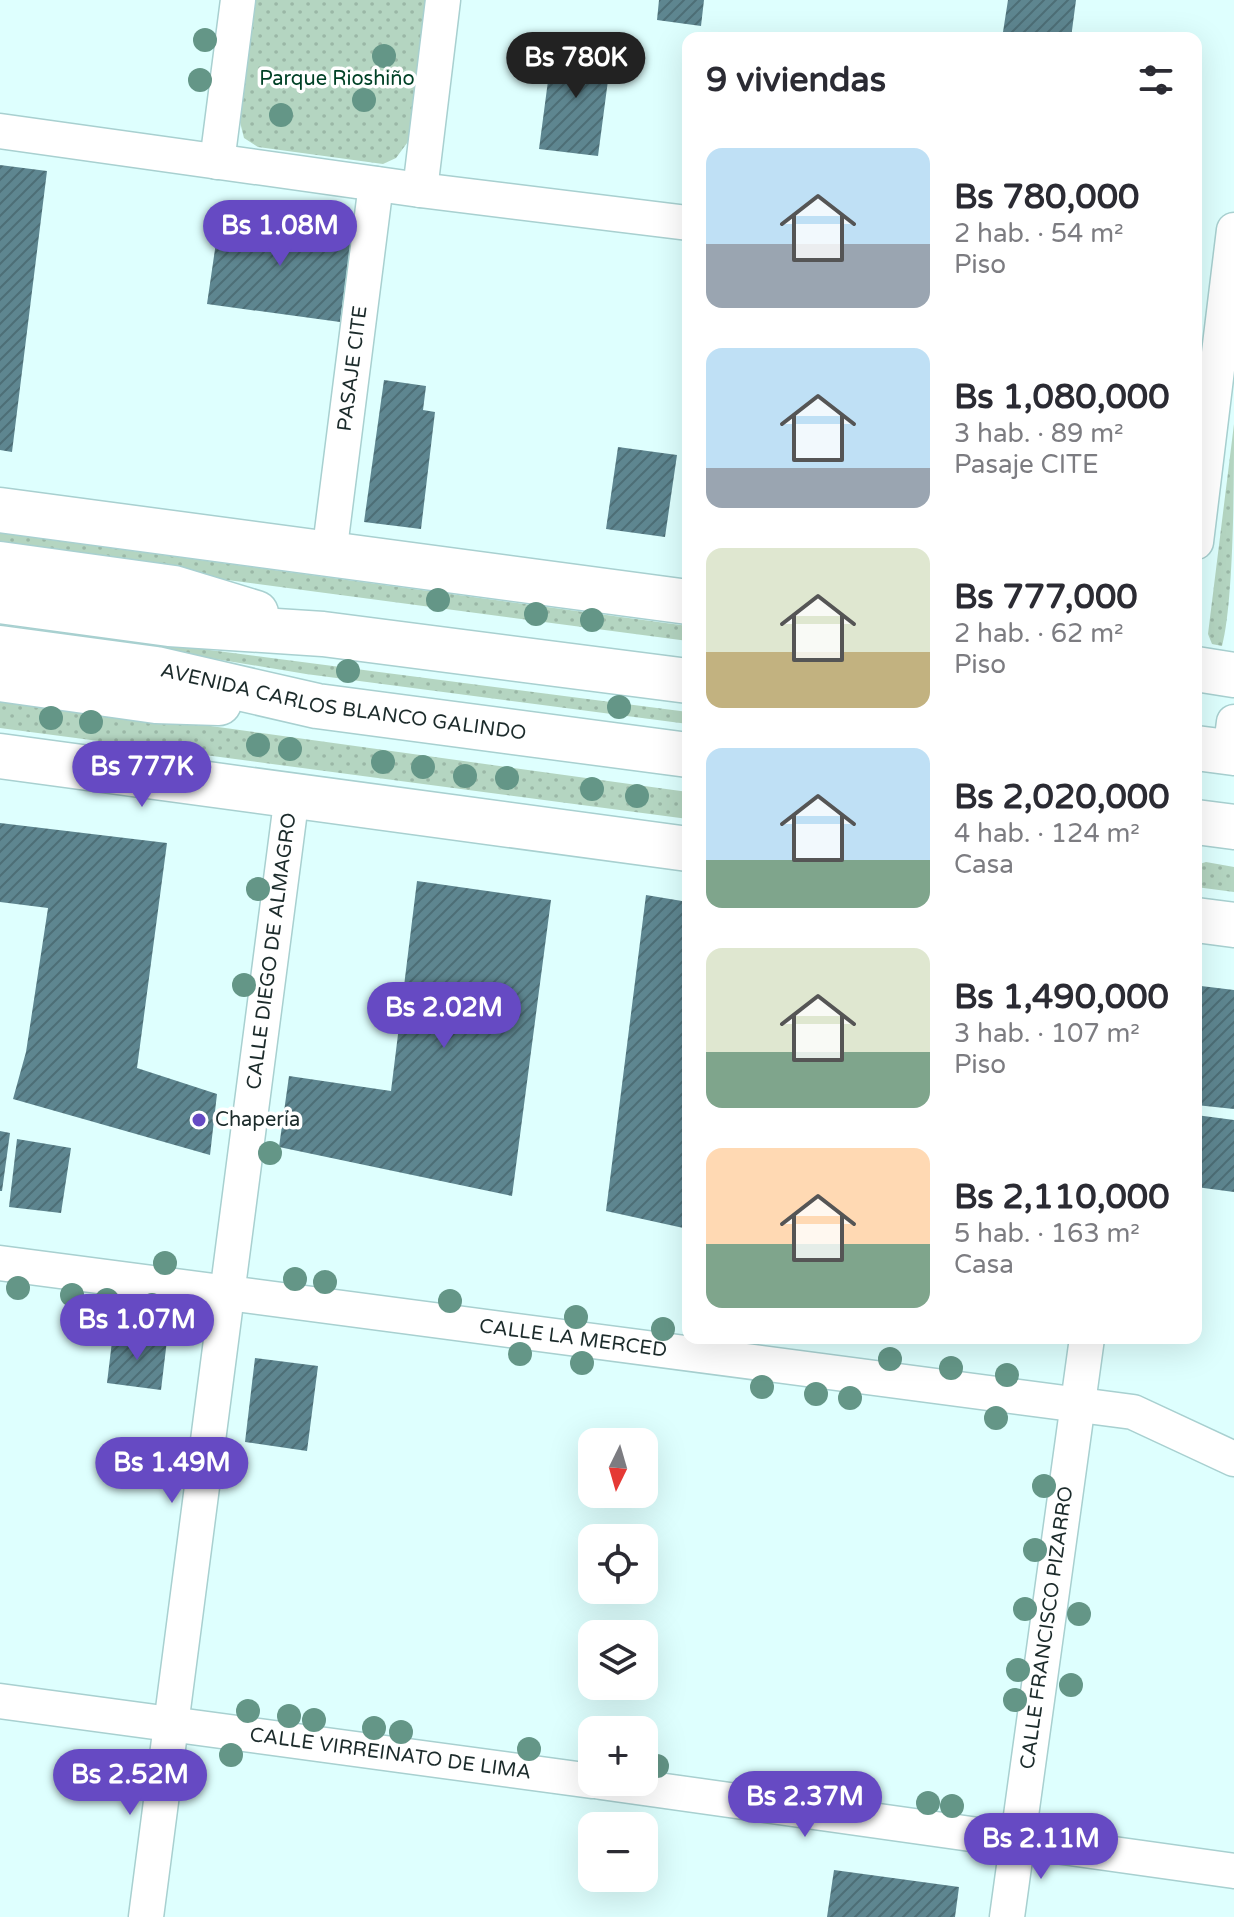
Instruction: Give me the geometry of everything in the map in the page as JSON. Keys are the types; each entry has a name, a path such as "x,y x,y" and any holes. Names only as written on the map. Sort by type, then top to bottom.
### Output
{"main road":[{"path":"0,510 682,601"},
{"path":"0,564 174,588 323,634"},
{"path":"0,601 169,624 323,634 682,680"},
{"name":"AVENIDA CARLOS BLANCO GALINDO","path":"0,648 156,669 317,706 682,754"},
{"path":"1202,670 1234,675"},
{"path":"0,679 156,701 317,706"},
{"path":"0,756 682,848"},
{"path":"1202,823 1234,827"},
{"path":"1202,921 1234,925"}],"street":[{"path":"217,162 238,0"},
{"path":"420,190 443,0"},
{"path":"0,131 420,190 682,222"},
{"name":"PASAJE CITE","path":"329,555 376,184"},
{"path":"1202,476 1219,289 1234,230"},
{"name":"CALLE DIEGO DE ALMAGRO","path":"146,1917 230,1294 292,795"},
{"name":"CALLE LA MERCED","path":"0,1263 1133,1412 1234,1459"},
{"name":"CALLE FRANCISCO PIZARRO","path":"1007,1917 1086,1344"},
{"name":"CALLE VIRREINATO DE LIMA","path":"0,1701 578,1779"},
{"path":"658,1790 1234,1871"}],"green space":[{"name":"Parque Rioshiño","path":"256,0 428,0 410,139 396,158 383,164 258,147 244,138 240,122"},
{"path":"1234,424 1231,570 1222,646 1212,644 1208,634"},
{"path":"0,533 682,625 682,640 0,550"},
{"path":"0,623 682,711 682,723 306,674"},
{"path":"0,697 682,791 682,818 0,728"},
{"path":"1202,863 1234,867 1234,892 1202,888"}],"building":[{"path":"659,0 704,0 701,26 657,20"},
{"path":"1008,0 1076,0 1072,32 1003,32"},
{"path":"553,43 612,50 598,156 539,149"},
{"path":"0,165 47,171 12,452 0,450"},
{"path":"220,215 352,232 340,322 207,304"},
{"path":"384,380 426,386 423,410 435,412 421,529 364,522"},
{"path":"618,447 677,455 665,537 606,529"},
{"path":"0,823 167,843 137,1068 217,1094 210,1155 13,1099 26,1052 48,908 0,902"},
{"path":"417,881 551,900 512,1196 279,1147 289,1076 391,1091"},
{"path":"646,895 682,901 682,1228 606,1211"},
{"path":"1202,986 1234,990 1234,1109 1202,1106"},
{"path":"1202,1116 1234,1120 1234,1192 1202,1188"},
{"path":"0,1131 10,1133 2,1191 0,1191"},
{"path":"17,1139 71,1148 61,1213 9,1207"},
{"path":"113,1333 167,1340 161,1390 107,1383"},
{"path":"255,1358 318,1366 307,1451 245,1442"},
{"path":"834,1870 959,1887 955,1917 827,1917"}],"place":[{"name":"Chapería","path":"199,1120"}]}
